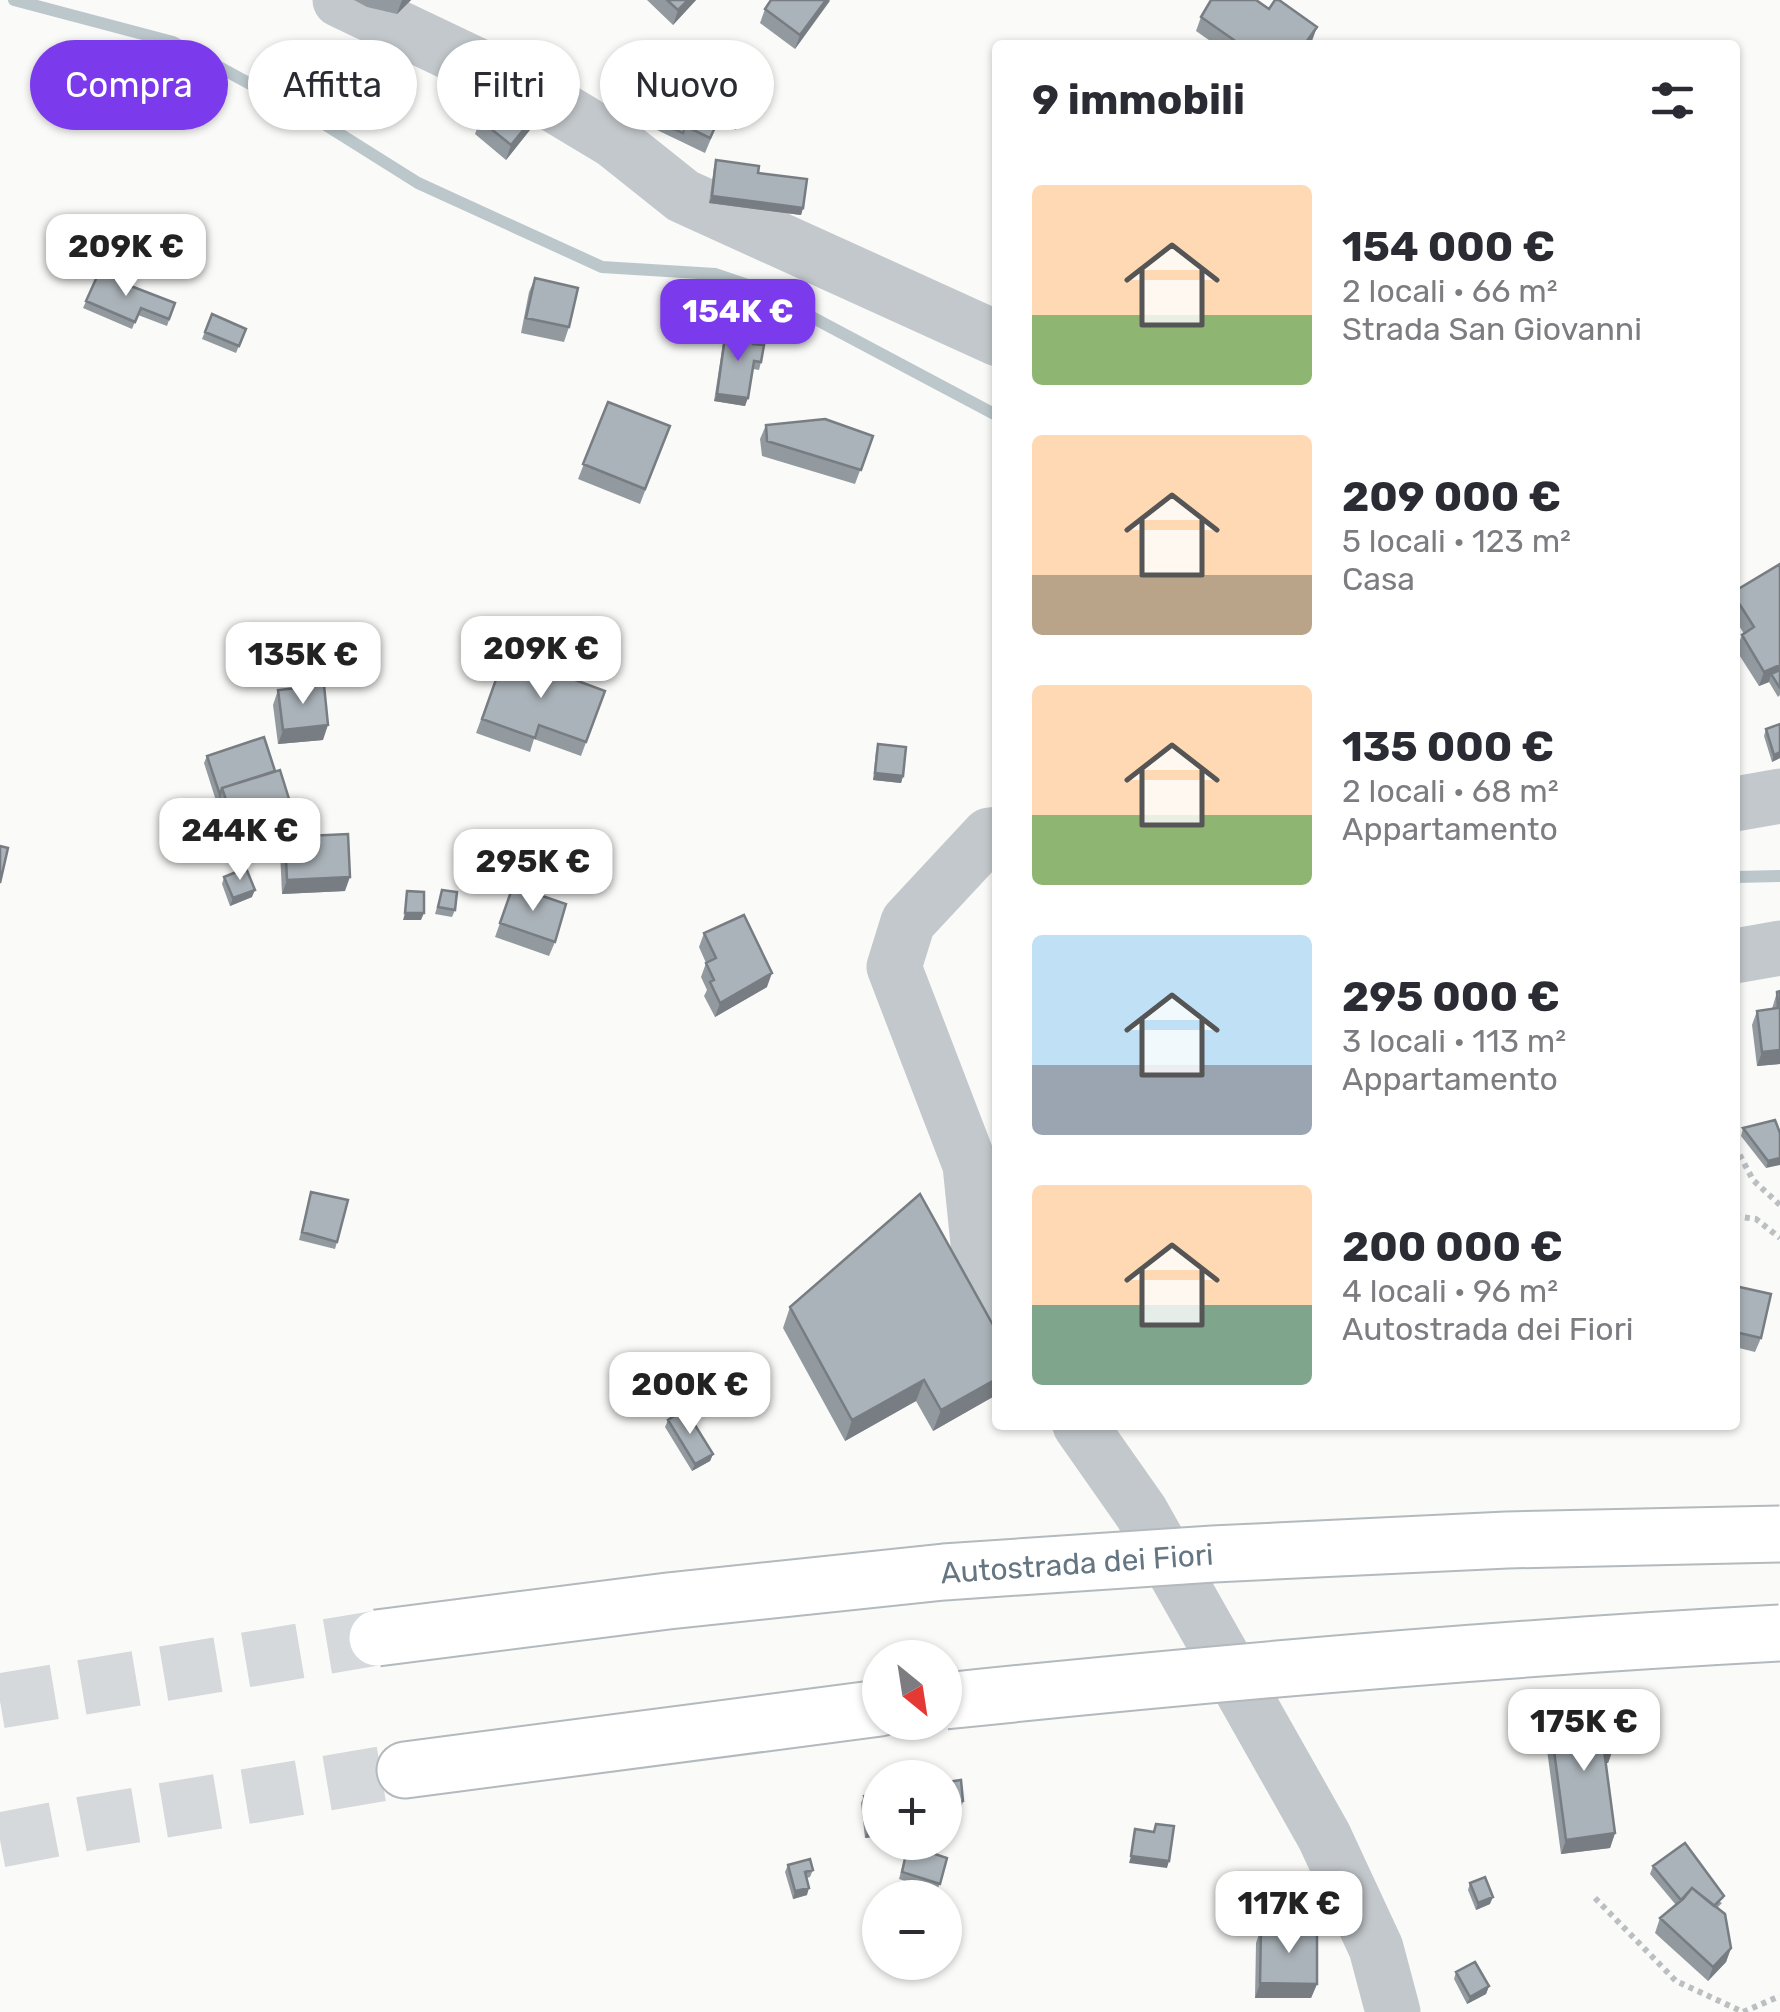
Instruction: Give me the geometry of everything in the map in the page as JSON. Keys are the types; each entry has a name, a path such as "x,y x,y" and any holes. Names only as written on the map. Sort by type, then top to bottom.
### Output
{"highway":[{"name":"Autostrada dei Fiori","path":"376,1638 668,1600 944,1572 1468,1542 1780,1534"},
{"path":"962,1699 1579,1644 1780,1634"},
{"path":"405,1770 862,1710"}],"street":[{"path":"340,0 529,90 614,141 682,196 992,336"},
{"path":"1740,803 1780,796"},
{"path":"992,835 908,922 894,967 970,1164 980,1262 992,1283"},
{"path":"1740,955 1780,948"},
{"path":"1084,1430 1141,1512 1324,1836 1376,1948 1394,2012"}],"path":[{"path":"1740,1155 1753,1180 1780,1205"},
{"path":"1740,1217 1756,1220 1780,1238"},
{"path":"1595,1898 1676,1980 1744,2012 1780,1996"}],"building":[{"path":"667,0 688,0 678,10"},
{"path":"771,0 826,0 800,35 765,9"},
{"path":"1211,0 1256,0 1269,9 1279,0 1317,27 1308,40 1234,40 1201,17"},
{"path":"492,130 523,130 511,145"},
{"path":"693,130 714,130 710,138"},
{"path":"716,160 759,166 758,173 807,179 803,208 712,196"},
{"path":"100,270 175,303 169,319 141,308 135,322 86,301"},
{"path":"535,278 578,288 569,327 526,318"},
{"path":"212,314 246,329 239,346 205,332"},
{"path":"726,330 754,334 753,344 764,345 761,362 754,361 748,398 717,394"},
{"path":"608,402 670,426 645,489 583,464"},
{"path":"825,419 873,436 861,470 767,441 766,425"},
{"path":"1780,564 1780,665 1764,672 1742,635 1754,627 1740,605 1740,588"},
{"path":"505,654 605,691 586,742 539,725 535,738 482,719"},
{"path":"1780,670 1780,688 1771,674"},
{"path":"324,685 328,725 283,730 278,690"},
{"path":"1780,724 1780,752 1774,755 1766,729"},
{"path":"264,737 275,771 222,788 220,795 207,756"},
{"path":"878,744 906,747 903,776 875,773"},
{"path":"280,770 289,799 232,818 222,788"},
{"path":"348,834 350,877 287,880 285,837"},
{"path":"0,846 8,848 0,883"},
{"path":"246,868 255,890 233,898 224,877"},
{"path":"513,886 566,904 555,942 500,923"},
{"path":"442,890 457,892 455,910 438,907"},
{"path":"407,891 424,892 424,913 405,913"},
{"path":"744,915 772,973 720,1003 706,963 716,958 704,933"},
{"path":"1780,991 1780,1050 1762,1052 1757,1011 1778,1008"},
{"path":"1775,1120 1780,1133 1780,1158 1768,1161 1743,1128"},
{"path":"311,1192 348,1200 337,1242 302,1232"},
{"path":"920,1194 992,1323 992,1381 941,1410 924,1380 852,1420 790,1307"},
{"path":"1740,1287 1771,1294 1761,1338 1740,1333"},
{"path":"685,1409 713,1454 695,1464 668,1420"},
{"path":"1608,1712 1613,1749 1604,1750 1615,1833 1566,1840 1550,1721"},
{"path":"1156,1824 1174,1826 1169,1861 1131,1856 1135,1829 1154,1832"},
{"path":"1685,1843 1724,1896 1714,1906 1692,1888 1681,1900 1653,1866"},
{"path":"810,1859 813,1870 805,1872 809,1888 795,1891 788,1865"},
{"path":"905,1860 946,1860 941,1880 902,1872"},
{"path":"1485,1877 1493,1897 1478,1903 1470,1883"},
{"path":"1692,1888 1725,1914 1731,1948 1713,1967 1660,1918"},
{"path":"1261,1928 1317,1928 1317,1984 1260,1983"},
{"path":"1475,1962 1489,1986 1470,1997 1456,1972"}],"waterway":[{"path":"14,0 173,42 324,124 418,183 602,267 715,274 759,289 992,413"},
{"path":"1740,877 1780,876"}],"tunnel":[{"path":"0,1701 377,1638"},
{"path":"0,1840 405,1770"}]}
